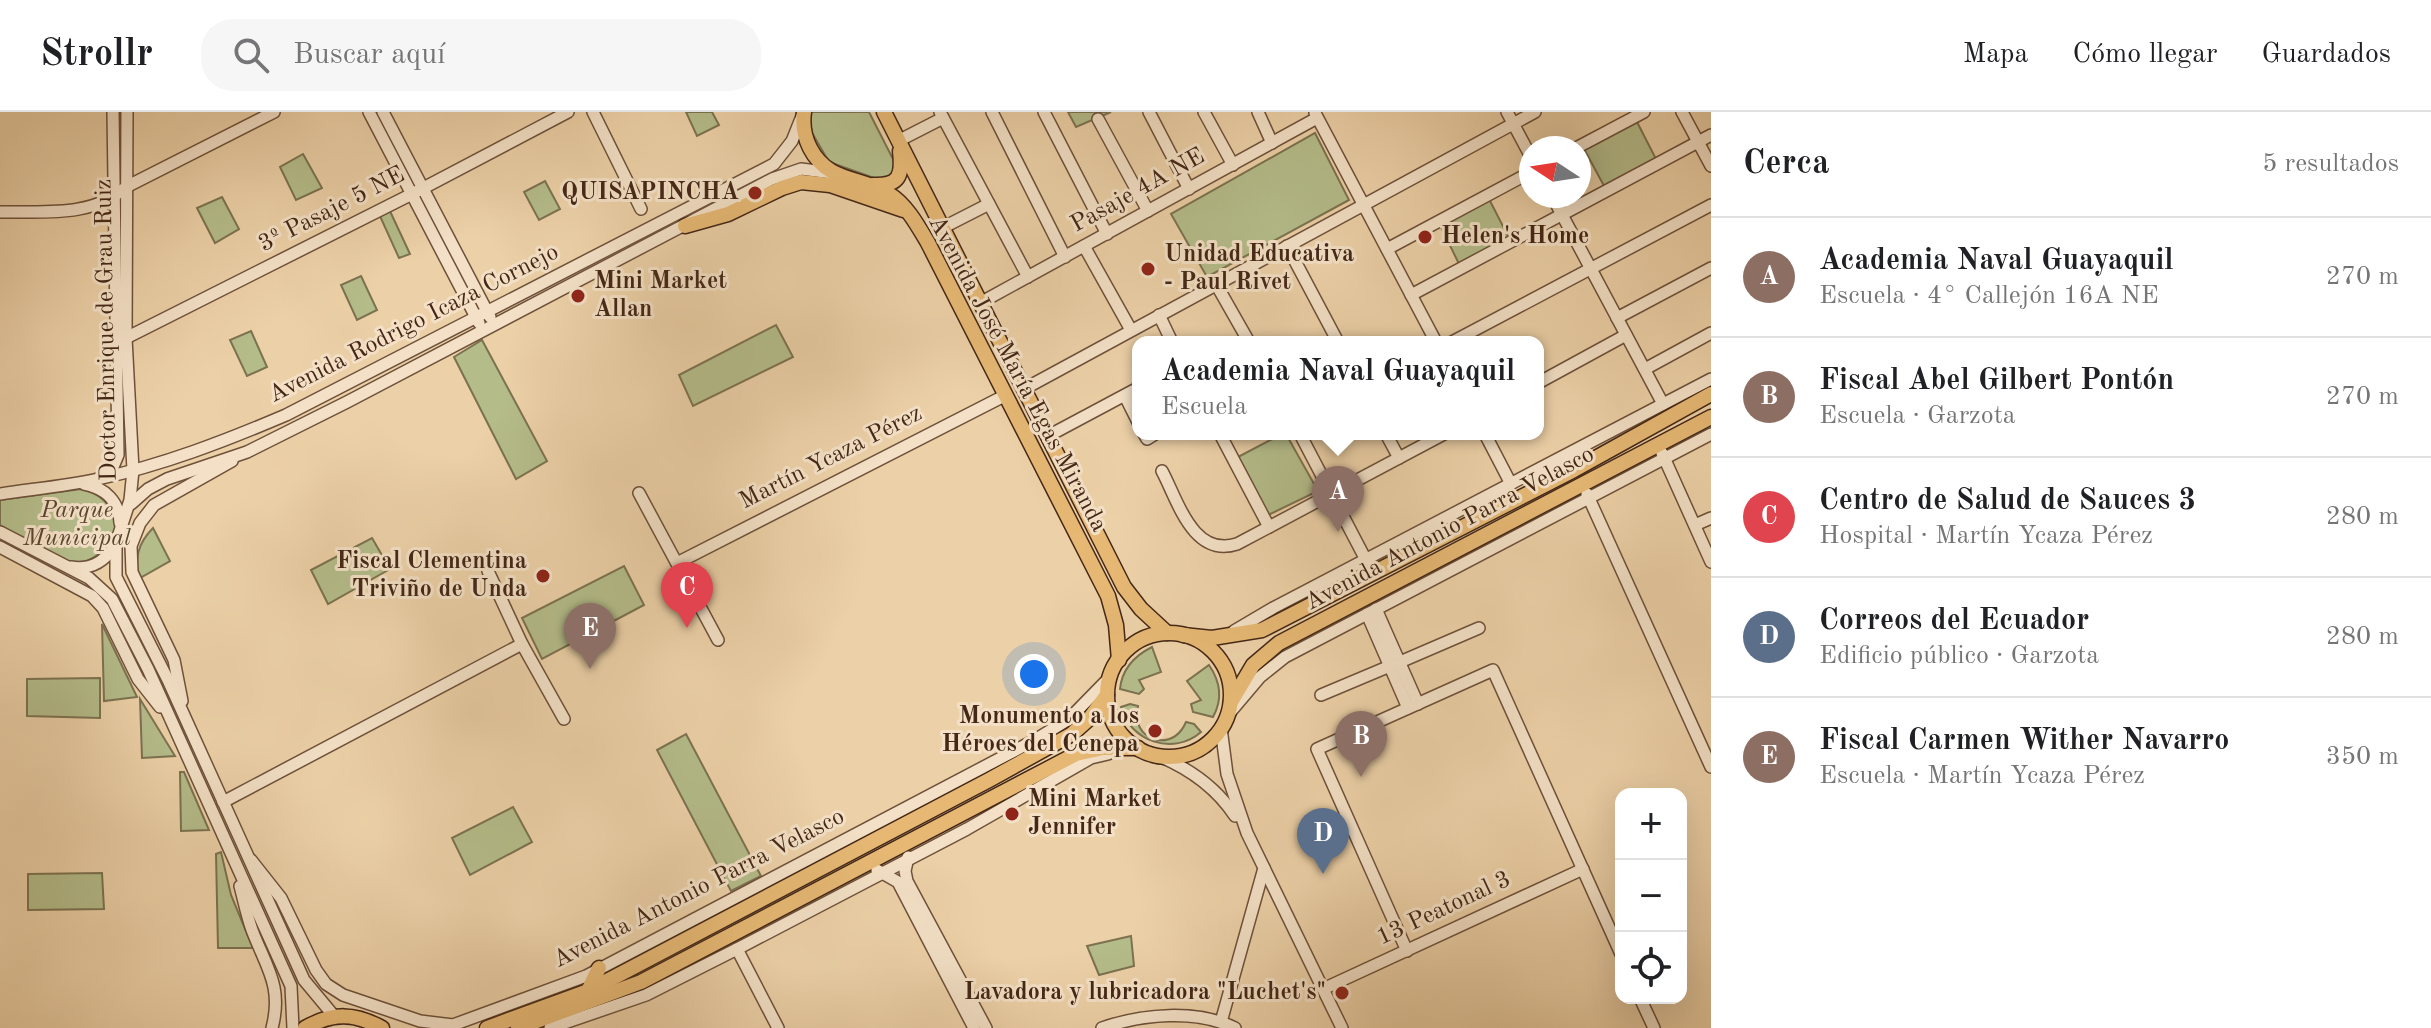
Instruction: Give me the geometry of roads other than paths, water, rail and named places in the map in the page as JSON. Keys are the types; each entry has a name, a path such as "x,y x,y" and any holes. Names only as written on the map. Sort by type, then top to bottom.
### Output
{"main road":[{"name":"Avenida José María Egas Miranda","path":"803,112 804,134 822,167 890,194 928,243 1108,596 1116,625 1119,660"},
{"name":"Avenida José María Egas Miranda","path":"884,112 1124,587 1141,609 1167,633"},
{"path":"872,185 889,184 899,175 902,164 899,142"},
{"path":"685,226 728,214 801,182 830,185 906,211"},
{"name":"Avenida Antonio Parra Velasco","path":"1183,635 1212,638 1262,630 1571,463 1711,394"},
{"name":"Avenida Antonio Parra Velasco","path":"1226,715 1253,665 1279,643 1513,529 1661,452 1711,417"},
{"path":"1167,633 1197,640 1210,649 1221,661 1231,686 1226,715 1209,742 1194,752 1177,757 1147,752 1121,735 1111,716 1107,695 1119,660 1136,643 1167,633"},
{"name":"Avenida Antonio Parra Velasco","path":"487,1028 588,991 989,780 1072,734 1090,718 1107,695"},
{"name":"Avenida Antonio Parra Velasco","path":"518,1028 576,1018 1076,754 1103,748 1147,752"},
{"path":"971,774 989,780"},
{"path":"588,991 599,968"},
{"path":"305,1028 320,1019 334,1016 364,1018 396,1028"},
{"path":"364,1018 382,1028"}],"street":[{"name":"Doctor Enrique de Grau Ruiz","path":"113,112 113,199 120,341 133,470 132,492 117,537 114,569 118,586 186,721 304,980 334,1016"},
{"name":"Doctor Enrique de Grau Ruiz","path":"98,479 113,467 118,455 127,112"},
{"path":"0,212 83,210 113,199 126,187 274,112"},
{"path":"369,112 494,324"},
{"path":"383,112 483,331"},
{"name":"3º Pasaje 5 NE","path":"120,341 568,112"},
{"path":"593,112 641,209"},
{"name":"Avenida Rodrigo Icaza Cornejo","path":"0,494 98,479 133,470 227,441 286,415 774,164 792,141 803,112"},
{"path":"992,112 1065,257"},
{"path":"1044,112 1107,234"},
{"path":"1149,112 1189,189"},
{"path":"1204,112 1233,165"},
{"path":"1258,112 1272,143"},
{"path":"1507,112 1520,136"},
{"path":"1024,389 1535,112"},
{"path":"1591,140 1644,112"},
{"path":"1682,112 1711,166"},
{"path":"899,142 942,115 1028,277"},
{"path":"1316,115 1433,336"},
{"name":"Pasaje 4A NE","path":"980,303 1233,165 1316,115"},
{"path":"1098,119 1148,211"},
{"path":"1411,295 1711,135"},
{"name":"Avenida Rodrigo Icaza Cornejo","path":"125,515 136,497 167,479 247,452 793,171 810,169 837,175"},
{"path":"1387,249 1519,178"},
{"path":"942,228 989,204"},
{"path":"1463,336 1711,205"},
{"path":"1558,208 1663,404"},
{"path":"1084,246 1131,330"},
{"path":"1287,246 1335,336"},
{"path":"1617,318 1711,268"},
{"path":"1216,284 1246,336"},
{"path":"1159,315 1169,336"},
{"path":"1645,369 1711,333"},
{"path":"1544,380 1626,335"},
{"name":"Avenida Antonio Parra Velasco","path":"1212,638 1239,629 1273,608 1511,484 1571,463 1663,404 1711,379"},
{"path":"1048,436 1132,392"},
{"name":"Martín Ycaza Pérez","path":"677,563 1006,395"},
{"path":"1125,396 1132,410"},
{"name":"Avenida Antonio Parra Velasco","path":"1661,452 1711,435"},
{"path":"1223,440 1269,527"},
{"path":"1303,440 1366,560"},
{"path":"1389,440 1399,458"},
{"path":"1162,471 1195,534 1223,546 1237,544 1433,440"},
{"path":"1488,440 1511,484"},
{"name":"Doctor Enrique de Grau Ruiz","path":"186,721 174,660 132,572 131,546 140,523 154,505 247,452"},
{"path":"1661,452 1711,562"},
{"path":"66,566 92,566 106,557 117,537 119,513 113,500 95,486 75,483"},
{"path":"1586,491 1711,767"},
{"path":"639,493 718,640"},
{"path":"1695,525 1711,518"},
{"name":"Avenida Antonio Parra Velasco","path":"1226,715 1260,677 1285,657 1371,612 1513,529"},
{"path":"0,532 97,583 112,599 291,986 293,1028"},
{"path":"0,547 92,596 103,608 138,679 171,722"},
{"path":"488,571 522,644 564,719"},
{"path":"1371,612 1413,706"},
{"path":"1321,695 1479,628"},
{"path":"223,802 522,644"},
{"path":"1407,951 1317,749 1493,670 1615,941"},
{"name":"Avenida Antonio Parra Velasco","path":"251,860 281,898 326,984 343,995 420,1021 442,1024 463,1022 586,976 1035,740 1069,719 1111,676"},
{"path":"1226,715 1224,762 1232,797 1342,1028"},
{"path":"1147,752 1180,766 1206,782 1230,808 1247,833"},
{"name":"Avenida Antonio Parra Velasco","path":"550,1028 646,995 907,860 1091,758 1114,753 1147,752"},
{"path":"913,841 905,871 907,881 986,1028"},
{"path":"234,859 251,928 275,983 277,1002 272,1028"},
{"path":"865,865 898,882 974,1028"},
{"path":"1221,1022 1264,868"},
{"name":"13 Peatonal 3","path":"1323,989 1583,869"},
{"path":"737,949 778,1028"},
{"path":"1643,1004 1654,1028"},
{"path":"1102,1028 1130,1019 1167,1016 1221,1022 1235,1028"}],"place":[{"name":"QUISAPINCHA","path":"755,193"},
{"name":"Helen's Home","path":"1425,237"},
{"name":"Unidad Educativa - Paul Rivet","path":"1148,269"},
{"name":"Mini Market Allan","path":"578,296"},
{"name":"Academia Naval Guayaquil","path":"1338,532"},
{"name":"Fiscal Clementina Triviño de Unda","path":"543,576"},
{"name":"Centro de Salud de Sauces 3","path":"687,628"},
{"name":"Fiscal Carmen Wither Navarro","path":"590,669"},
{"name":"Monumento a los Héroes del Cenepa","path":"1155,731"},
{"name":"Fiscal Abel Gilbert Pontón","path":"1361,777"},
{"name":"Mini Market Jennifer","path":"1012,814"},
{"name":"Correos del Ecuador","path":"1323,874"},
{"name":"Lavadora y lubricadora \"Luchet's\"","path":"1342,993"}],"park label":[{"name":"Parque Municipal","path":"77,525"}]}
